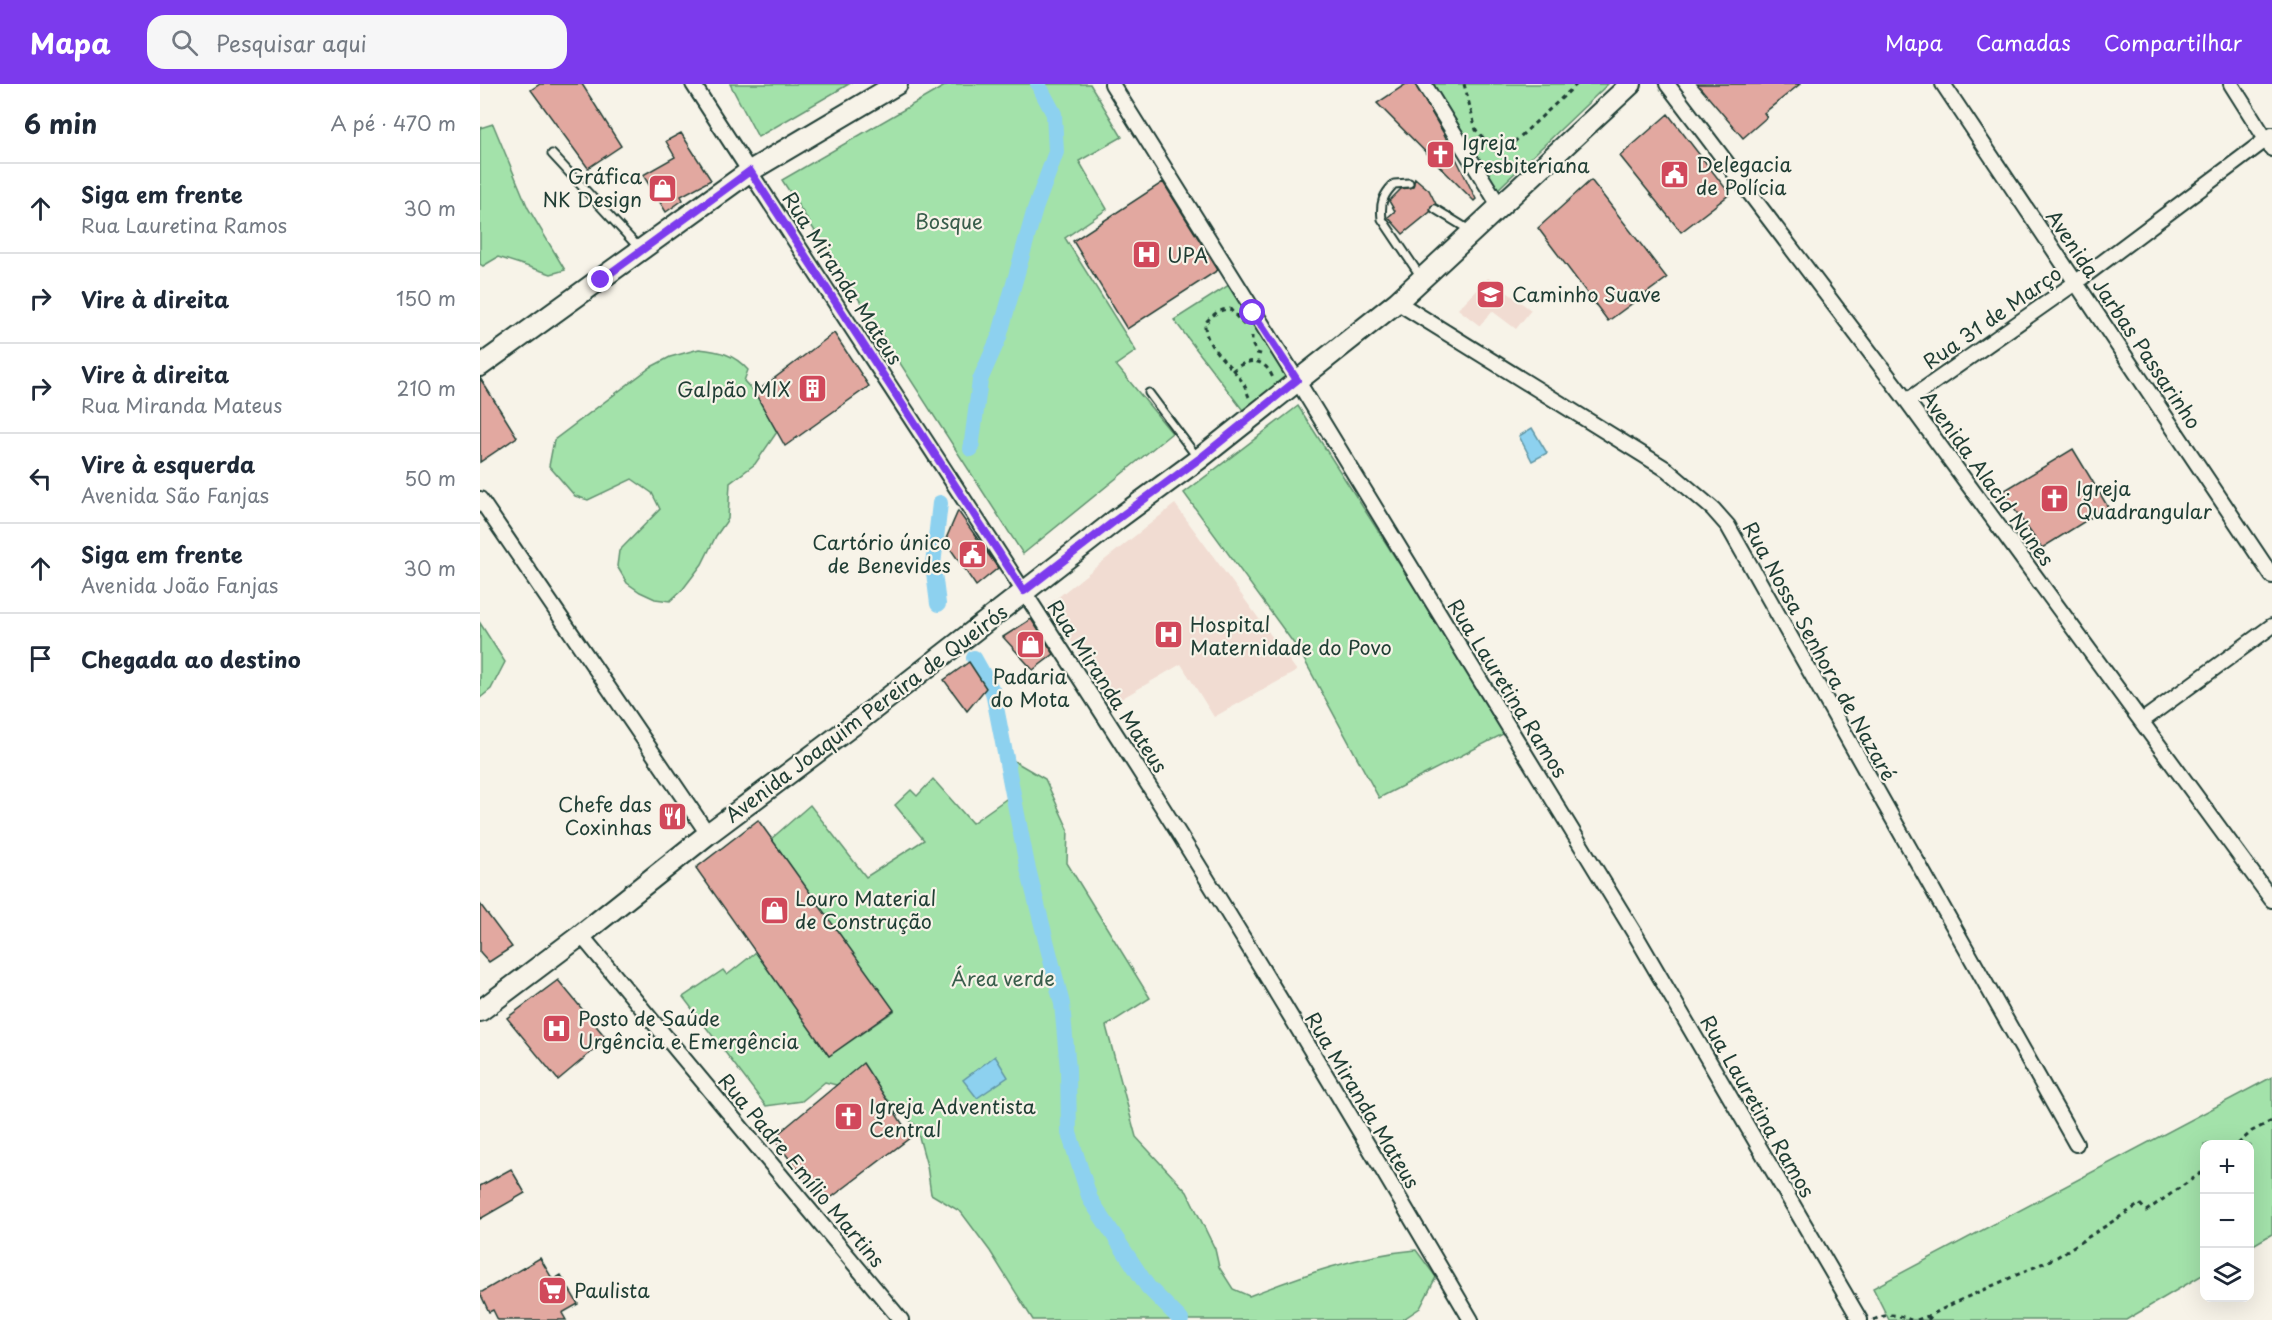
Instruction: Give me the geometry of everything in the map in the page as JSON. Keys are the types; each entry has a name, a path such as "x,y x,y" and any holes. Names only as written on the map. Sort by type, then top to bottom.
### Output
{"main road":[{"path":"480,366 750,171 897,84"},
{"name":"Avenida Joaquim Pereira de Queirós","path":"480,1011 581,935 708,834 858,722 1107,527 1199,459 1397,302 1631,84"}],"street":[{"name":"Rua Miranda Mateus","path":"693,84 1024,591 1150,789 1343,1102 1471,1320"},
{"name":"Rua Lauretina Ramos","path":"1112,84 1253,313 1290,385 1635,934 1860,1320"},
{"path":"1424,84 1500,207"},
{"name":"Avenida Alacid Nunes","path":"1667,84 1907,401 2272,900"},
{"name":"Avenida Jarbas Passarinho","path":"1943,84 2272,576"},
{"path":"2231,84 2270,141"},
{"name":"Rua 31 de Março","path":"1907,401 2075,283 2270,141"},
{"name":"Rua Nossa Senhora de Nazaré","path":"1397,302 1666,469 1713,509 1728,526 2076,1144"},
{"path":"480,499 708,834"},
{"path":"2142,721 2272,626"},
{"name":"Rua Padre Emílio Martins","path":"581,935 902,1320"}],"lane":[{"path":"552,154 641,251"},
{"path":"1409,183 1394,184 1383,195 1382,219 1423,279"},
{"path":"1435,208 1473,232"},
{"path":"1149,393 1199,459"}],"path":[{"path":"1464,84 1476,130 1497,153 1510,146 1577,84"},
{"path":"1253,313 1235,315 1230,309 1223,309 1205,323 1205,330 1210,343 1244,383 1256,412"},
{"path":"1232,371 1253,361 1265,366 1290,385"},
{"path":"2242,1140 2252,1131 2272,1120"},
{"path":"1917,1320 2057,1257 2140,1204 2146,1211 2200,1174"},
{"path":"1873,1320 1886,1314 1911,1320"},
{"path":"1928,1320 1933,1314"}],"shaded area":[{"name":"Caminho Suave","path":"1488,278 1531,310 1516,329 1492,311 1480,326 1458,309"},
{"name":"Hospital Maternidade do Povo","path":"1175,504 1297,671 1214,717 1181,664 1114,703 1047,606"}],"green space":[{"path":"730,84 849,84 758,137"},
{"name":"Bosque","path":"948,84 1090,84 1122,137 1079,161 1107,209 1065,238 1136,351 1116,365 1172,433 1023,554 782,180"},
{"path":"1433,84 1608,84 1496,191"},
{"path":"493,124 528,208 565,270 551,274 498,257 483,266 480,264 480,128"},
{"path":"1232,283 1293,377 1245,413 1174,320"},
{"path":"699,349 726,354 748,370 744,381 755,393 777,432 755,464 730,483 728,519 716,536 702,564 683,589 670,601 655,599 627,583 617,566 619,551 660,509 652,493 632,479 588,500 575,496 549,466 554,440 651,367 670,357"},
{"path":"1298,406 1507,732 1379,798 1300,652 1184,493"},
{"path":"480,623 505,662 491,689 480,698"},
{"name":"Área verde","path":"1014,761 1045,779 1068,829 1067,863 1150,998 1106,1026 1136,1137 1187,1192 1215,1249 1219,1267 1233,1289 1249,1296 1352,1261 1416,1250 1436,1277 1420,1308 1402,1320 1033,1320 990,1251 961,1212 931,1194 927,1166 916,1126 886,1098 825,1082 802,1101 766,1106 683,997 723,970 727,975 756,952 829,1056 894,1011 771,839 810,805 866,877 924,840 895,805 911,790 917,796 933,779 972,823 1016,792"},
{"path":"2272,1077 2272,1234 2254,1245 2254,1140 2200,1140 2200,1276 2126,1320 1889,1320 1873,1288"}],"water":[{"path":"1532,428 1547,453 1532,461 1519,436"},
{"path":"995,1056 1008,1077 977,1098 963,1080"}],"building":[{"path":"540,84 582,84 621,146 588,168 531,90"},
{"name":"Igreja Presbiteriana","path":"1406,84 1415,84 1443,132 1476,199 1474,201 1377,103"},
{"path":"1697,84 1800,84 1764,113 1767,117 1743,138"},
{"name":"Delegacia de Polícia","path":"1668,114 1730,194 1681,232 1620,156"},
{"path":"681,133 711,180 681,196 683,200 666,212 643,175 675,157 666,141"},
{"path":"1415,178 1429,190 1436,204 1431,206 1430,212 1403,234 1388,217 1395,211 1389,201 1401,189 1413,187"},
{"path":"1591,180 1667,278 1608,321 1538,228"},
{"name":"UPA","path":"1163,182 1218,270 1127,329 1073,241"},
{"name":"Galpão MIX","path":"834,333 869,386 785,446 755,393"},
{"path":"480,378 517,437 480,462"},
{"name":"Igreja Quadrangular","path":"2073,449 2108,507 2042,548 2002,492"},
{"name":"Cartório único de Benevides","path":"958,511 998,568 976,586 945,541"},
{"name":"Padaria do Mota","path":"1031,619 1054,654 1033,670 1003,637"},
{"path":"969,662 986,688 967,711 944,680"},
{"name":"Chefe das Coxinhas","path":"673,803 684,819 674,827 661,812"},
{"name":"Louro Material de Construção","path":"758,820 894,1010 829,1056 696,868"},
{"path":"480,904 512,947 489,962 480,952"},
{"name":"Posto de Saúde Urgência e Emergência","path":"558,980 607,1039 558,1080 507,1018"},
{"name":"Igreja Adventista Central","path":"863,1063 911,1137 824,1203 773,1138"},
{"path":"511,1169 525,1193 480,1219 480,1186"},
{"path":"540,1258 553,1280 561,1275 578,1304 562,1313 566,1320 498,1320 493,1310 489,1312 480,1293"}],"waterway":[{"path":"971,449 980,380 999,337 1035,209 1056,152 1054,114 1038,84"},
{"path":"938,604 933,565 940,503"},
{"path":"974,658 993,692 1027,865 1062,1004 1068,1069 1069,1133 1090,1199 1148,1287 1181,1320"}],"place":[{"name":"Igreja Presbiteriana","path":"1441,154"},
{"name":"Delegacia de Polícia","path":"1675,175"},
{"name":"Gráfica NK Design","path":"663,188"},
{"name":"UPA","path":"1146,255"},
{"name":"Caminho Suave","path":"1491,294"},
{"name":"Galpão MIX","path":"812,389"},
{"name":"Igreja Quadrangular","path":"2055,499"},
{"name":"Cartório único de Benevides","path":"972,554"},
{"name":"Hospital Maternidade do Povo","path":"1169,635"},
{"name":"Padaria do Mota","path":"1030,645"},
{"name":"Chefe das Coxinhas","path":"673,816"},
{"name":"Louro Material de Construção","path":"774,910"},
{"name":"Posto de Saúde Urgência e Emergência","path":"557,1029"},
{"name":"Igreja Adventista Central","path":"848,1117"},
{"name":"Paulista","path":"553,1290"}],"route":[{"path":"601,280 750,171 1024,591 1199,459 1297,380 1253,313"}]}
